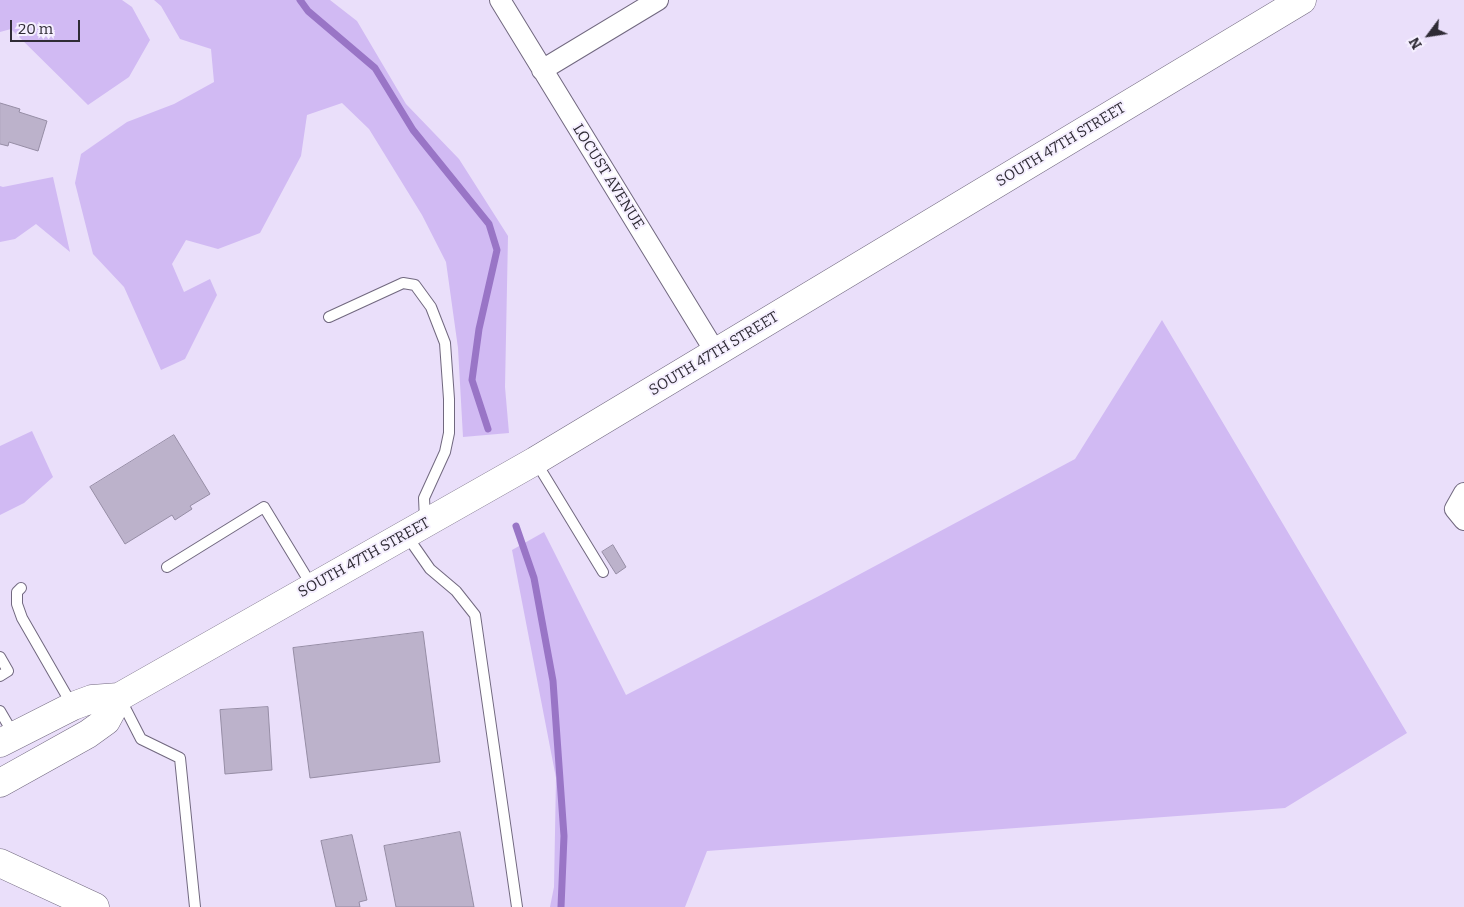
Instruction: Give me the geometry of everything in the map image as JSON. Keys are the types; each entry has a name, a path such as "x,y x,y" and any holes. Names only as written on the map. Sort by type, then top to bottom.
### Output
{"main road":[{"name":"SOUTH 47TH STREET","path":"7,739 73,706 92,699 120,697 416,529 716,353 1302,0"},
{"path":"4,786 106,722 120,697"},
{"path":"0,843 9,866 95,907"}],"street":[{"name":"LOCUST AVENUE","path":"500,0 716,353"},
{"path":"542,70 658,0"},
{"path":"1464,493 1455,510 1464,520"}],"lane":[{"path":"329,317 403,283 415,285 431,307 445,343 449,399 445,452 424,498 416,529 430,569 456,591 475,615 517,907"},
{"path":"536,460 603,572"},
{"path":"167,567 264,507 312,587"},
{"path":"21,588 17,592 17,604 22,618 73,706"},
{"path":"0,657 8,671 0,676"},
{"path":"120,697 141,739 180,758 195,907"},
{"path":"0,711 7,739"}],"shaded area":[{"path":"0,0 122,0 132,7 150,40 129,77 88,105 11,29 0,32"},
{"path":"154,0 330,0 357,21 406,104 459,159 508,236 505,387 509,433 463,437 458,348 446,262 422,215 369,129 342,103 307,115 301,156 260,233 218,249 186,240 172,264 184,292 210,279 217,295 185,359 161,370 124,287 93,254 75,183 81,154 127,122 174,104 214,82 211,49 180,39 161,6"},
{"path":"53,177 70,252 36,224 15,239 0,242 0,186"},
{"path":"1162,320 1407,733 1285,808 707,851 685,907 550,907 554,887 556,778 512,550 544,532 626,695 819,596 1075,459"},
{"path":"32,431 53,477 24,503 0,515 0,446"}],"building":[{"path":"0,103 20,109 19,112 47,121 38,151 9,142 8,146 0,144"},
{"path":"174,435 210,494 190,506 192,509 175,520 172,515 125,544 90,487"},
{"path":"613,545 626,567 616,574 602,552"},
{"path":"423,632 440,762 310,778 293,648"},
{"path":"268,707 272,770 225,774 220,710"},
{"path":"460,832 474,907 396,907 384,846"},
{"path":"352,835 367,900 359,902 360,907 336,907 321,841"}],"waterway":[{"path":"300,0 308,11 375,68 413,130 489,224 497,250 479,329 472,380 488,429"},
{"path":"516,526 534,578 553,681 564,836 561,907"}]}
